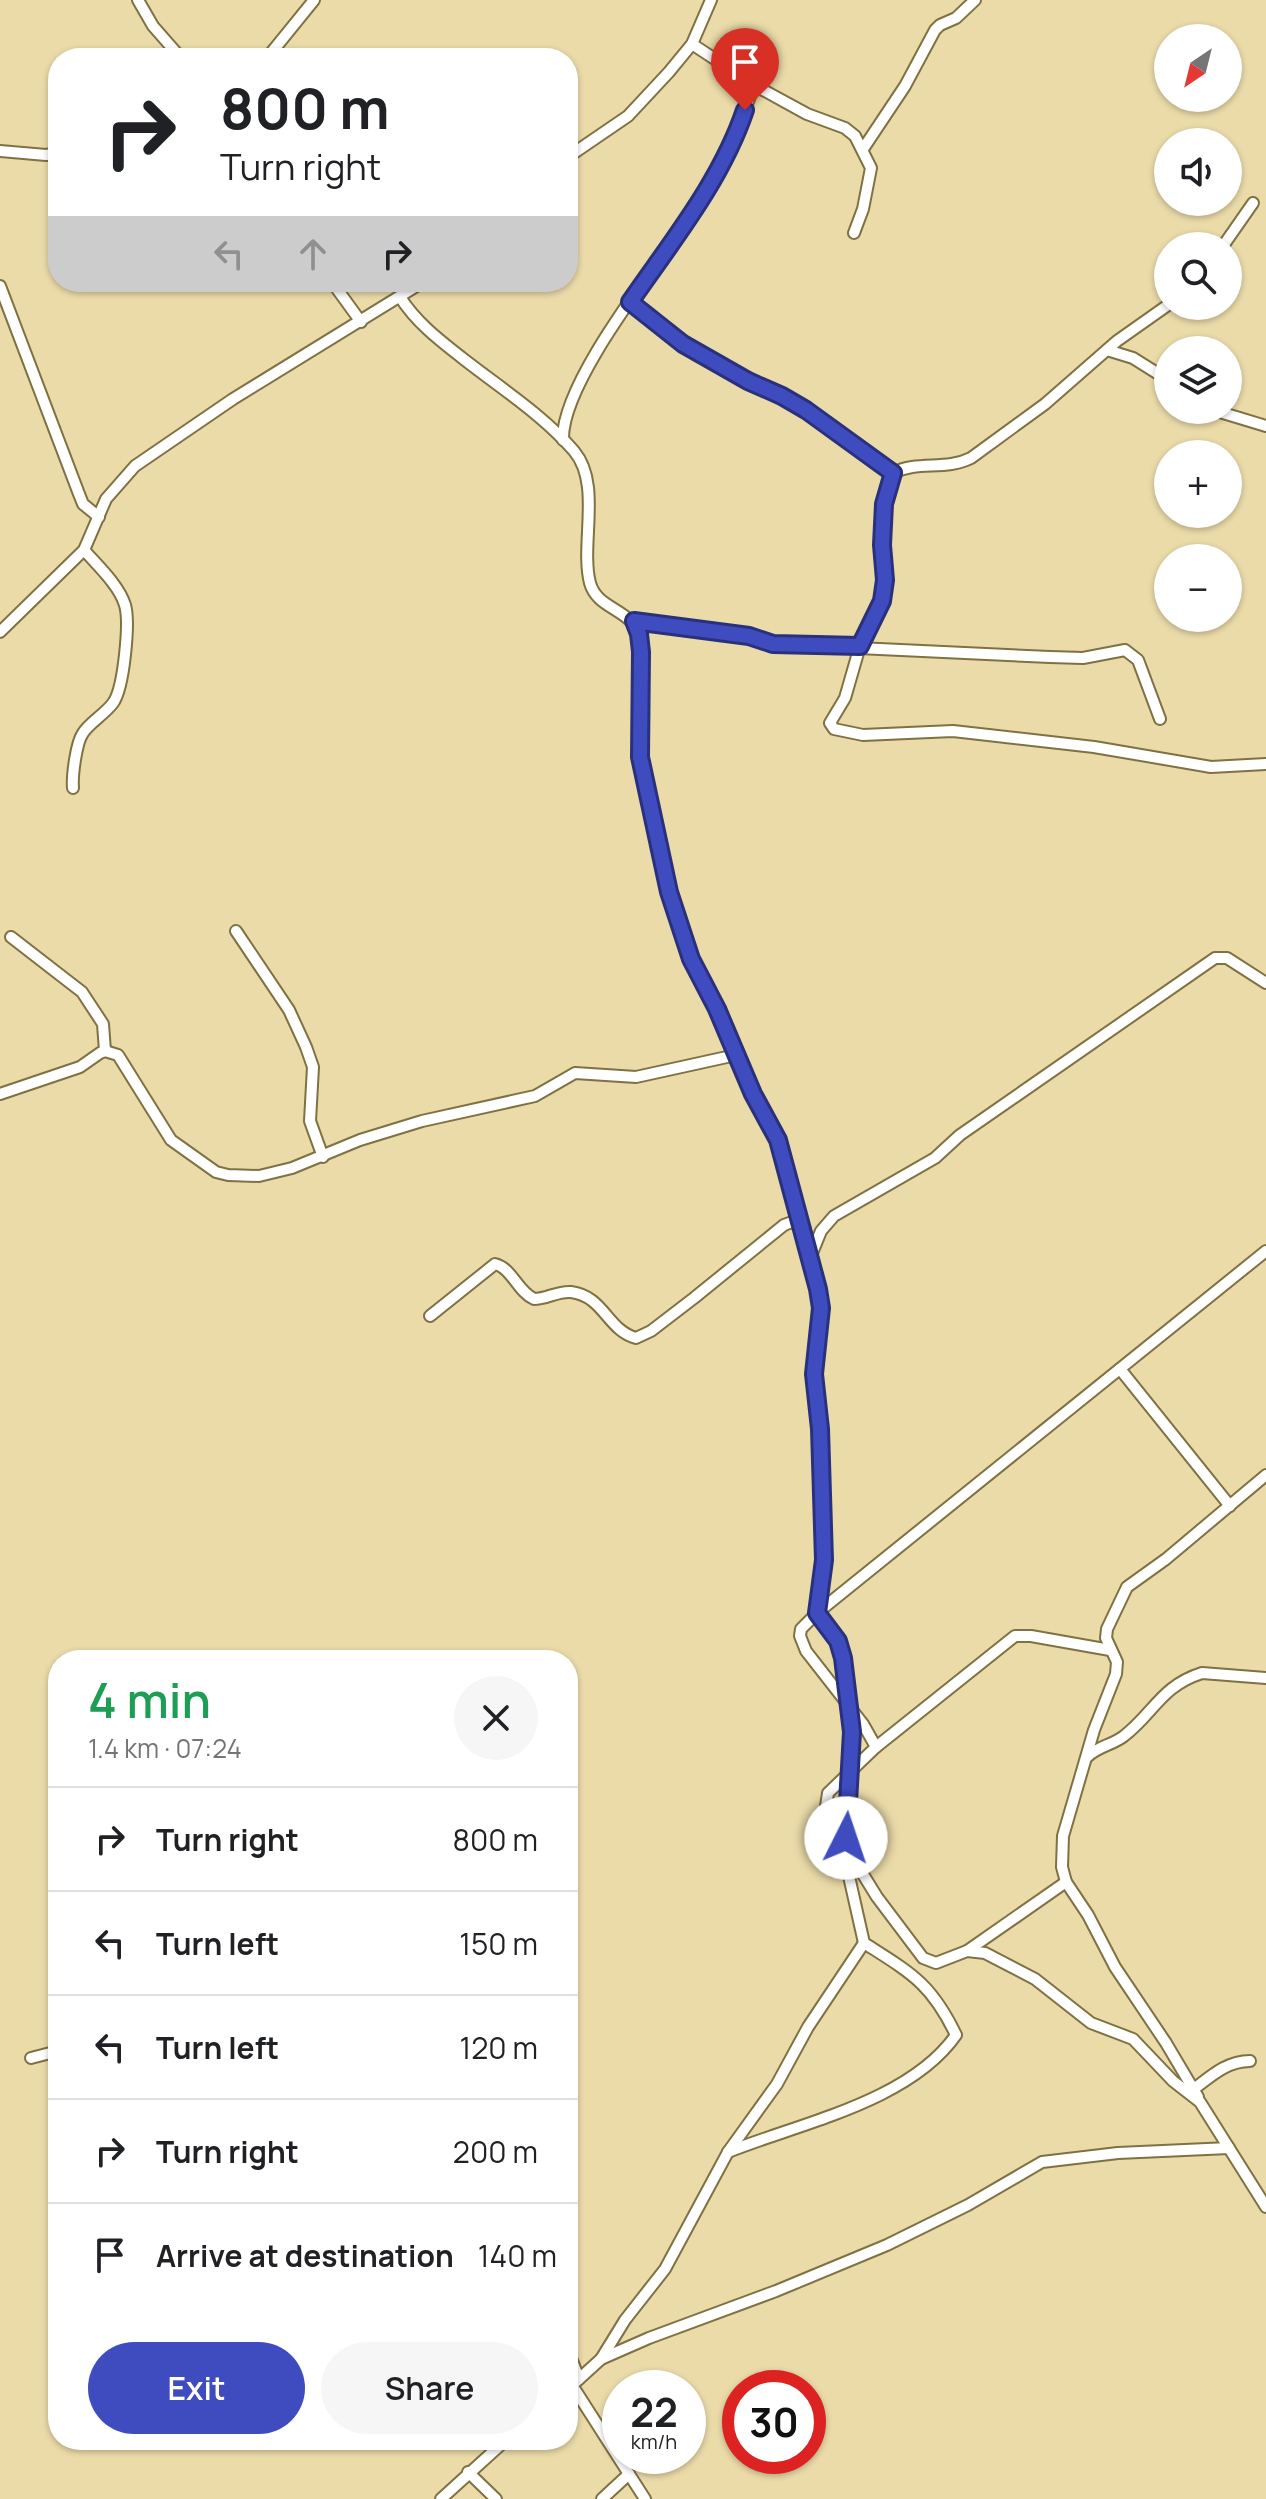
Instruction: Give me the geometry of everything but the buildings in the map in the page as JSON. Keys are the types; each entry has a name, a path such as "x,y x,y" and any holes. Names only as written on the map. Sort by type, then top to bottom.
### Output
{"street":[{"path":"138,0 153,26 172,48"},
{"path":"275,48 314,0"},
{"path":"578,150 628,116 692,44 711,0"},
{"path":"863,149 905,86 935,30 956,18 975,0"},
{"path":"692,44 754,85 807,114 845,128 855,136 871,168 854,233"},
{"path":"563,440 570,401 630,302 697,206 737,136 754,85"},
{"path":"0,151 48,155"},
{"path":"1233,232 1253,203"},
{"path":"0,286 83,504 99,517"},
{"path":"339,292 361,322"},
{"path":"0,632 84,550 115,487 145,458 233,399 408,292"},
{"path":"400,297 412,316 536,415 581,462 588,505 592,589 602,601 634,621 749,636 773,644 1083,658 1125,650 1138,660 1160,719"},
{"path":"630,302 683,344 806,410 893,473"},
{"path":"1154,315 1107,350 1045,404 971,458 957,465 905,467 893,473 884,504 882,545 885,580 882,601 860,646 845,698 830,723 834,729 863,735 953,731 1094,747 1211,767 1266,764"},
{"path":"1107,350 1133,358 1154,371"},
{"path":"1242,419 1266,426"},
{"path":"73,788 81,735 99,719 117,695 126,618 125,604 118,592 84,550"},
{"path":"634,621 641,652 640,757 669,892 691,959 753,1094 778,1140 803,1226 821,1308 814,1374 820,1429 824,1560 817,1613 838,1641 843,1658 852,1732 846,1863 864,1943 930,1990 956,2035 948,2047 911,2077 880,2095 819,2121 728,2152"},
{"path":"236,931 289,1010 306,1047 313,1067 310,1121 323,1157"},
{"path":"11,937 82,992 103,1024 105,1051"},
{"path":"810,1258 821,1231 834,1216 935,1158 960,1135 1215,958 1227,958 1266,983"},
{"path":"0,1094 80,1067 105,1051 118,1055 171,1140 216,1172 259,1176 292,1168 360,1140 422,1121 535,1096 575,1073 636,1077 736,1055"},
{"path":"430,1316 495,1264 506,1268 517,1285 534,1299 565,1292 585,1295 595,1301 622,1331 636,1338 651,1331 784,1225 792,1222 803,1226"},
{"path":"876,1747 863,1724 802,1643 801,1629 1266,1251"},
{"path":"1120,1369 1230,1506"},
{"path":"1266,1475 1166,1559 1127,1587 1107,1629 1110,1650 1118,1668 1085,1758 1063,1836 1062,1867 1066,1882 1088,1915 1115,1967 1266,2207"},
{"path":"1066,1882 967,1951 936,1963 923,1958 877,1897 827,1816 825,1806 828,1793 876,1747 1015,1636 1110,1650"},
{"path":"1085,1758 1102,1746 1120,1739 1138,1724 1158,1698 1192,1676 1202,1673 1266,1678"},
{"path":"578,2380 601,2359 625,2320 665,2269 728,2152 777,2084 808,2027 864,1943"},
{"path":"967,1951 985,1953 1006,1962 1035,1979 1091,2023 1133,2039 1173,2081 1200,2102"},
{"path":"31,2058 48,2054"},
{"path":"1194,2089 1215,2072 1237,2061 1250,2061"},
{"path":"601,2359 887,2245 968,2205 1042,2162 1118,2153 1229,2148"},
{"path":"578,2392 602,2431"},
{"path":"441,2499 494,2450"},
{"path":"468,2472 496,2499"},
{"path":"602,2499 629,2474 645,2499"}],"route":[{"path":"745,110 737,136 697,206 630,302 683,344 806,410 893,473 884,504 882,545 885,580 882,601 860,646 773,644 749,636 634,621 641,652 640,757 669,892 691,959 717,1009 743,1075 778,1140 818,1289 821,1308 814,1374 820,1429 824,1560 817,1613 838,1641 843,1658 852,1732 846,1838"}]}
